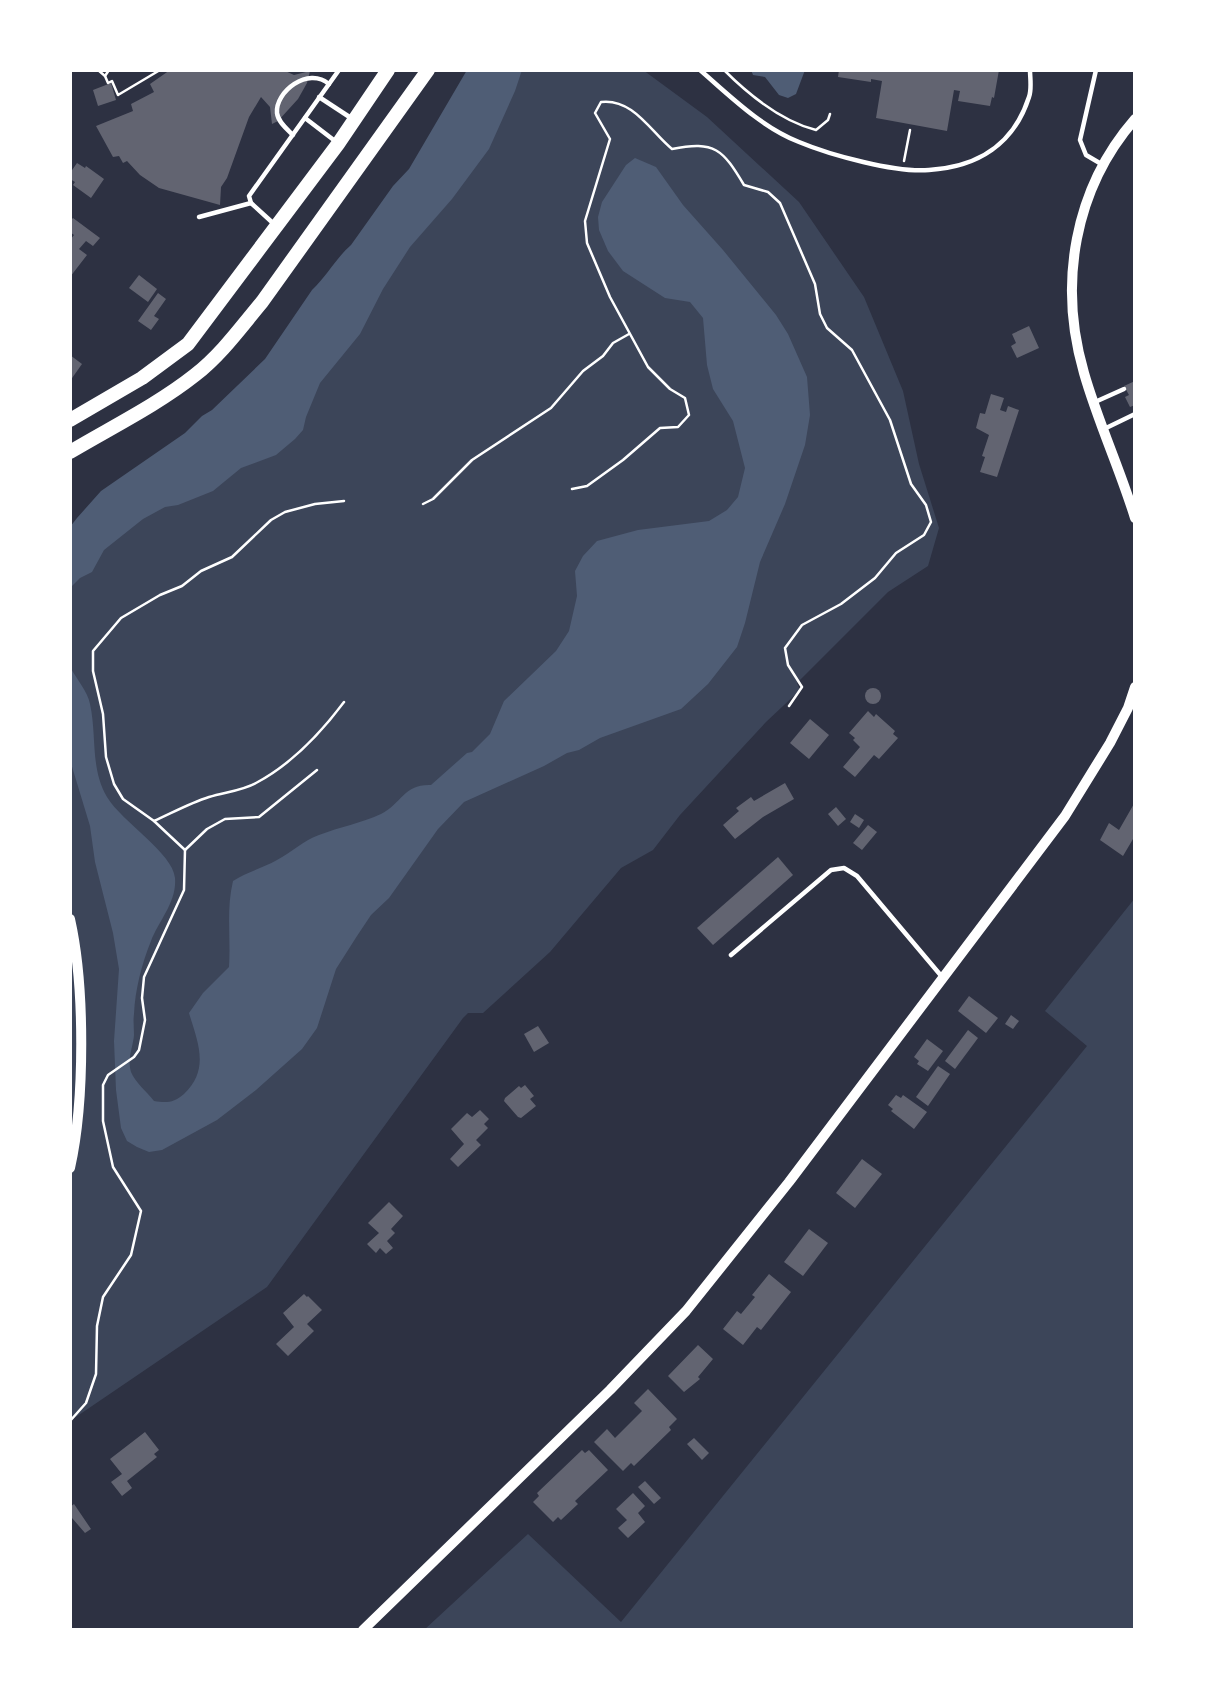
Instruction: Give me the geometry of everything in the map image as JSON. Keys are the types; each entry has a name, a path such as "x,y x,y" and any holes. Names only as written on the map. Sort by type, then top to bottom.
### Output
{"main road":[{"path":"70,420 142,379 188,344 355,121 388,70"},
{"path":"70,452 160,400 198,373 234,336 269,292 428,70"}],"street":[{"path":"1135,119 1102,165 1087,198 1079,223 1071,276 1076,342 1094,403 1135,518"},
{"path":"363,1630 610,1390 686,1311 789,1182 1066,816 1110,743 1128,708 1135,687"},
{"path":"70,919 74,934 79,1003 80,1079 75,1146 70,1168"}],"lane":[{"path":"277,227 251,203 249,196 339,70"},
{"path":"700,70 750,114 797,142 840,156 926,171 977,159 1001,145 1014,128 1030,95 1030,70"},
{"path":"1096,70 1080,141 1086,155 1102,165"},
{"path":"293,135 277,113 286,92 299,80 313,76 329,84"},
{"path":"319,97 355,121"},
{"path":"305,118 338,144"},
{"path":"199,217 251,203"},
{"path":"1094,403 1124,389"},
{"path":"1104,429 1135,414"},
{"path":"730,955 812,884 831,870 844,868 857,876 944,978"}],"path":[{"path":"98,70 105,76 107,83 112,81 118,95 160,70"},
{"path":"105,76 109,70"},
{"path":"724,70 775,112 807,128 816,130 828,120 830,114"},
{"path":"572,489 587,486 660,428 678,426 689,415 685,398 670,389 648,367 610,297 587,243 585,221 610,139 595,113 601,102 611,101 640,117 659,139 672,149 688,146 710,147 727,157 744,185 768,192 780,203 815,284 820,314 827,328 852,350 890,420 911,484 926,505 931,522 924,535 896,553 875,578 841,604 802,625 785,648 788,665 802,687 789,706"},
{"path":"903,168 910,130"},
{"path":"423,504 433,499 472,460 551,408 583,371 603,356 613,342 630,334"},
{"path":"185,850 154,821 123,799 114,784 106,757 103,714 93,671 93,651 121,618 160,595 182,586 201,571 232,557 278,516 315,504 344,501"},
{"path":"154,821 210,796 257,783 304,749 323,730 344,702"},
{"path":"70,1421 86,1403 96,1374 97,1326 103,1297 131,1255 141,1211 114,1167 103,1121 103,1085 108,1075 134,1057 139,1050 145,1020 142,998 144,977 184,890 185,850 207,829 225,819 259,817 317,770"}],"shaded area":[{"path":"467,70 522,70 489,149 452,199 410,247 383,289 360,334 320,383 303,430 276,455 241,468 213,491 178,505 165,507 143,519 104,550 92,572 80,578 70,588 70,527 101,491 185,433 265,359 312,290 351,245 393,186 409,169"},
{"path":"488,70 643,70 707,117 799,202 864,297 903,391 919,464 939,528 928,566 888,592 797,683 800,690 766,722 680,815 653,850 621,868 550,952 483,1013 468,1013 463,1018 267,1287 70,1421 70,545 221,446"},
{"path":"751,70 805,70 796,94 788,98 779,95 765,77 753,75"},
{"path":"635,158 656,167 683,205 776,315 788,334 807,377 810,415 805,445 785,504 760,562 737,647 708,684 681,709 600,738 464,802 438,829 389,898 371,915 357,936 336,969 317,1028 302,1049 217,1120 162,1150 149,1152 137,1147 127,1141 121,1128 114,1041 119,969 95,862 90,826 70,760 70,667 89,699 98,775 107,797 166,858 175,878 173,895 151,941 140,977 130,1062 133,1076 154,1101 170,1102 184,1094 197,1075 200,1055 189,1013 203,993 229,967 229,914 233,881 277,860 313,837 381,814 409,791 431,785 467,753 472,752 490,734 504,701 556,651 569,631 577,596 575,571 583,556 597,541 638,530 709,521 727,510 738,497 745,468 733,421 713,389 707,365 703,318 690,302 665,298 623,271 608,251 599,230 598,217 602,202 626,165"},
{"path":"1135,898 1135,1630 424,1630 528,1534 621,1622 1087,1046 1045,1011"}],"building":[{"path":"170,70 283,70 294,75 310,71 298,99 278,121 272,124 270,107 261,97 249,117 227,178 221,187 220,205 159,188 140,175 127,161 123,163 119,156 113,157 96,126 133,111 131,104 154,92 150,84"},
{"path":"839,70 999,70 990,106 958,101 960,91 954,90 947,131 876,118 882,81 838,77"},
{"path":"111,83 116,100 98,106 93,90"},
{"path":"77,163 104,179 91,198 73,185 75,182 70,179 70,173"},
{"path":"73,218 100,238 93,246 86,241 79,249 87,255 70,277 70,240 74,235 70,232 70,221"},
{"path":"139,275 157,289 148,302 129,288"},
{"path":"158,293 166,299 154,316 159,319 151,330 138,321"},
{"path":"1029,326 1039,348 1017,358 1011,346 1016,343 1012,334"},
{"path":"70,355 82,364 70,381"},
{"path":"1135,381 1135,405 1130,407 1125,397 1129,395 1124,386"},
{"path":"991,394 1004,398 1000,410 1006,412 1008,406 1019,410 997,477 980,472 989,435 976,428 980,413 985,414"},
{"path":"873,688 881,696 873,704 865,696"},
{"path":"868,711 874,717 876,714 895,731 893,734 898,738 879,759 874,755 855,777 843,767 860,747 849,733"},
{"path":"810,719 829,735 809,759 790,743"},
{"path":"785,783 794,799 763,817 735,839 723,825 739,811 736,808 751,797 754,801"},
{"path":"1135,802 1135,840 1133,839 1123,856 1100,840 1109,823 1119,830"},
{"path":"836,807 846,819 838,826 828,814"},
{"path":"855,814 864,820 859,828 850,822"},
{"path":"868,825 877,832 862,850 853,843"},
{"path":"778,857 793,875 713,945 697,928"},
{"path":"969,996 998,1018 986,1033 958,1011"},
{"path":"1011,1015 1019,1021 1013,1029 1005,1024"},
{"path":"538,1026 549,1043 534,1052 524,1034"},
{"path":"968,1030 978,1038 955,1069 945,1061"},
{"path":"927,1039 943,1051 928,1071 917,1064 919,1061 914,1057"},
{"path":"938,1066 950,1074 928,1106 916,1097"},
{"path":"525,1085 534,1096 530,1099 536,1106 521,1118 504,1101 519,1086 521,1088"},
{"path":"896,1095 901,1098 903,1095 927,1112 914,1129 891,1111 893,1109 888,1105"},
{"path":"480,1110 489,1119 484,1124 488,1128 476,1140 481,1145 458,1167 450,1159 464,1144 451,1129 467,1113 472,1117"},
{"path":"862,1159 882,1174 855,1208 836,1193"},
{"path":"389,1202 403,1216 391,1229 395,1233 387,1241 393,1248 386,1254 380,1248 376,1253 367,1244 379,1233 368,1223"},
{"path":"809,1229 828,1243 803,1276 784,1262"},
{"path":"769,1274 791,1292 761,1330 757,1327 743,1345 723,1329 737,1311 741,1314"},
{"path":"304,1294 322,1310 307,1324 314,1331 288,1356 276,1344 294,1327 283,1313"},
{"path":"698,1345 713,1359 698,1377 700,1379 684,1392 668,1376"},
{"path":"648,1389 677,1419 669,1427 671,1430 634,1466 631,1463 623,1471 594,1442 607,1429 615,1438 642,1411 634,1403"},
{"path":"145,1432 159,1450 154,1454 157,1457 127,1481 132,1488 122,1496 111,1482 122,1474 110,1459"},
{"path":"694,1438 709,1453 702,1460 687,1444"},
{"path":"582,1450 585,1453 589,1450 608,1470 575,1501 578,1504 561,1520 558,1517 553,1522 533,1502 539,1496 537,1493"},
{"path":"645,1481 661,1498 654,1504 638,1487"},
{"path":"633,1493 645,1506 638,1513 645,1522 628,1538 618,1528 627,1520 616,1509"},
{"path":"74,1504 91,1529 85,1533 72,1518 70,1520 70,1507"}]}
